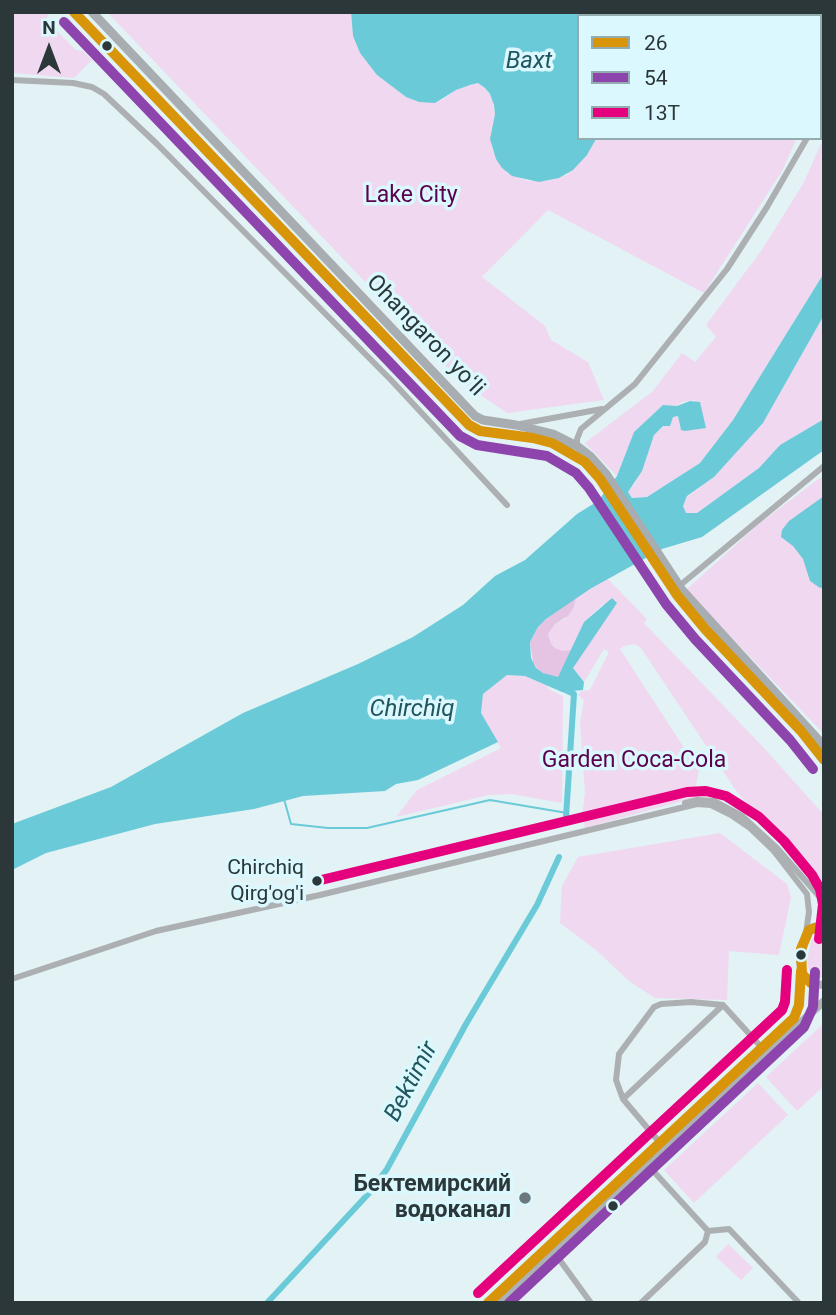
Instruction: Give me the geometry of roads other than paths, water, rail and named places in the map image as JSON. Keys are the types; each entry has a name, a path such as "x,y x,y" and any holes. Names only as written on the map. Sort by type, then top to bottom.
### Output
{"highway":[{"name":"Ohangaron yoʻli","path":"74,12 469,425 480,430 533,438 559,446 603,477"},
{"name":"Ohangaron yoʻli","path":"92,12 475,416 483,421 554,434 577,446 603,477 691,614 801,731 824,760"},
{"name":"Ohangaron yoʻli","path":"658,560 696,607 824,746"}],"main road":[{"path":"765,1050 797,1013 800,955 805,937 811,929 824,925"},
{"path":"801,971 809,983 824,985"},
{"path":"498,1303 765,1050 824,1001"},
{"path":"488,1303 552,1249"}],"street":[{"path":"12,80 73,83 92,87 104,94 391,380 507,505"},
{"path":"577,446 581,429 635,384 718,280 761,217 806,140"},
{"path":"516,425 604,408"},
{"path":"684,582 824,466"},
{"path":"630,821 697,800 720,803 756,827 824,902"},
{"path":"12,979 156,931 320,895 697,804 711,806 731,815 761,838 805,890 809,905 805,937"},
{"path":"663,1145 623,1099 616,1080 619,1054 654,1007 691,1002 723,1006 765,1050"},
{"path":"623,1099 723,1006"},
{"path":"645,1162 708,1231"},
{"path":"708,1231 729,1229 799,1303"},
{"path":"641,1303 705,1242 708,1231"},
{"path":"552,1249 592,1303"}],"water":[{"name":"Baхt","path":"351,12 657,12 577,14 577,140 595,140 587,155 573,170 559,178 539,182 512,176 496,159 490,139 494,105 485,88 478,83 470,85 435,103 419,102 406,97 377,75 360,53 353,36"},
{"name":"Chirchiq","path":"824,273 824,315 763,423 714,477 687,496 683,506 686,513 697,513 759,468 780,445 824,419 824,450 702,537 662,549 590,589 546,619 530,642 531,658 536,668 543,673 558,677 584,622 612,598 617,603 573,668 584,682 583,690 562,692 525,676 507,675 483,694 481,713 498,742 418,780 396,784 385,791 303,796 254,809 155,824 46,853 12,870 12,824 111,787 243,713 358,664 413,637 463,605 495,576 525,560 577,514 598,501 617,476 634,432 663,405 677,406 690,401 700,402 706,428 681,430 678,416 673,417 670,426 663,426 654,435 642,471 628,492 632,498 647,497 700,463 733,420"},
{"path":"824,496 824,587 820,588 810,581 803,559 793,546 781,537 782,530 789,521"}],"waterway":[{"name":"Bektimir","path":"561,688 574,694 566,817"},
{"path":"284,799 291,824 328,828 367,828 490,800 567,813"},
{"name":"Bektimir","path":"267,1303 371,1191 387,1169 466,1024 537,905 559,857"}],"place":[{"name":"Chirchiq Qirg'og'i","path":"317,881"},
{"name":"Бектемирский водоканал","path":"525,1198"}],"park label":[{"name":"Lake City","path":"411,196"},
{"name":"Garden Coca-Cola","path":"634,761"}]}
